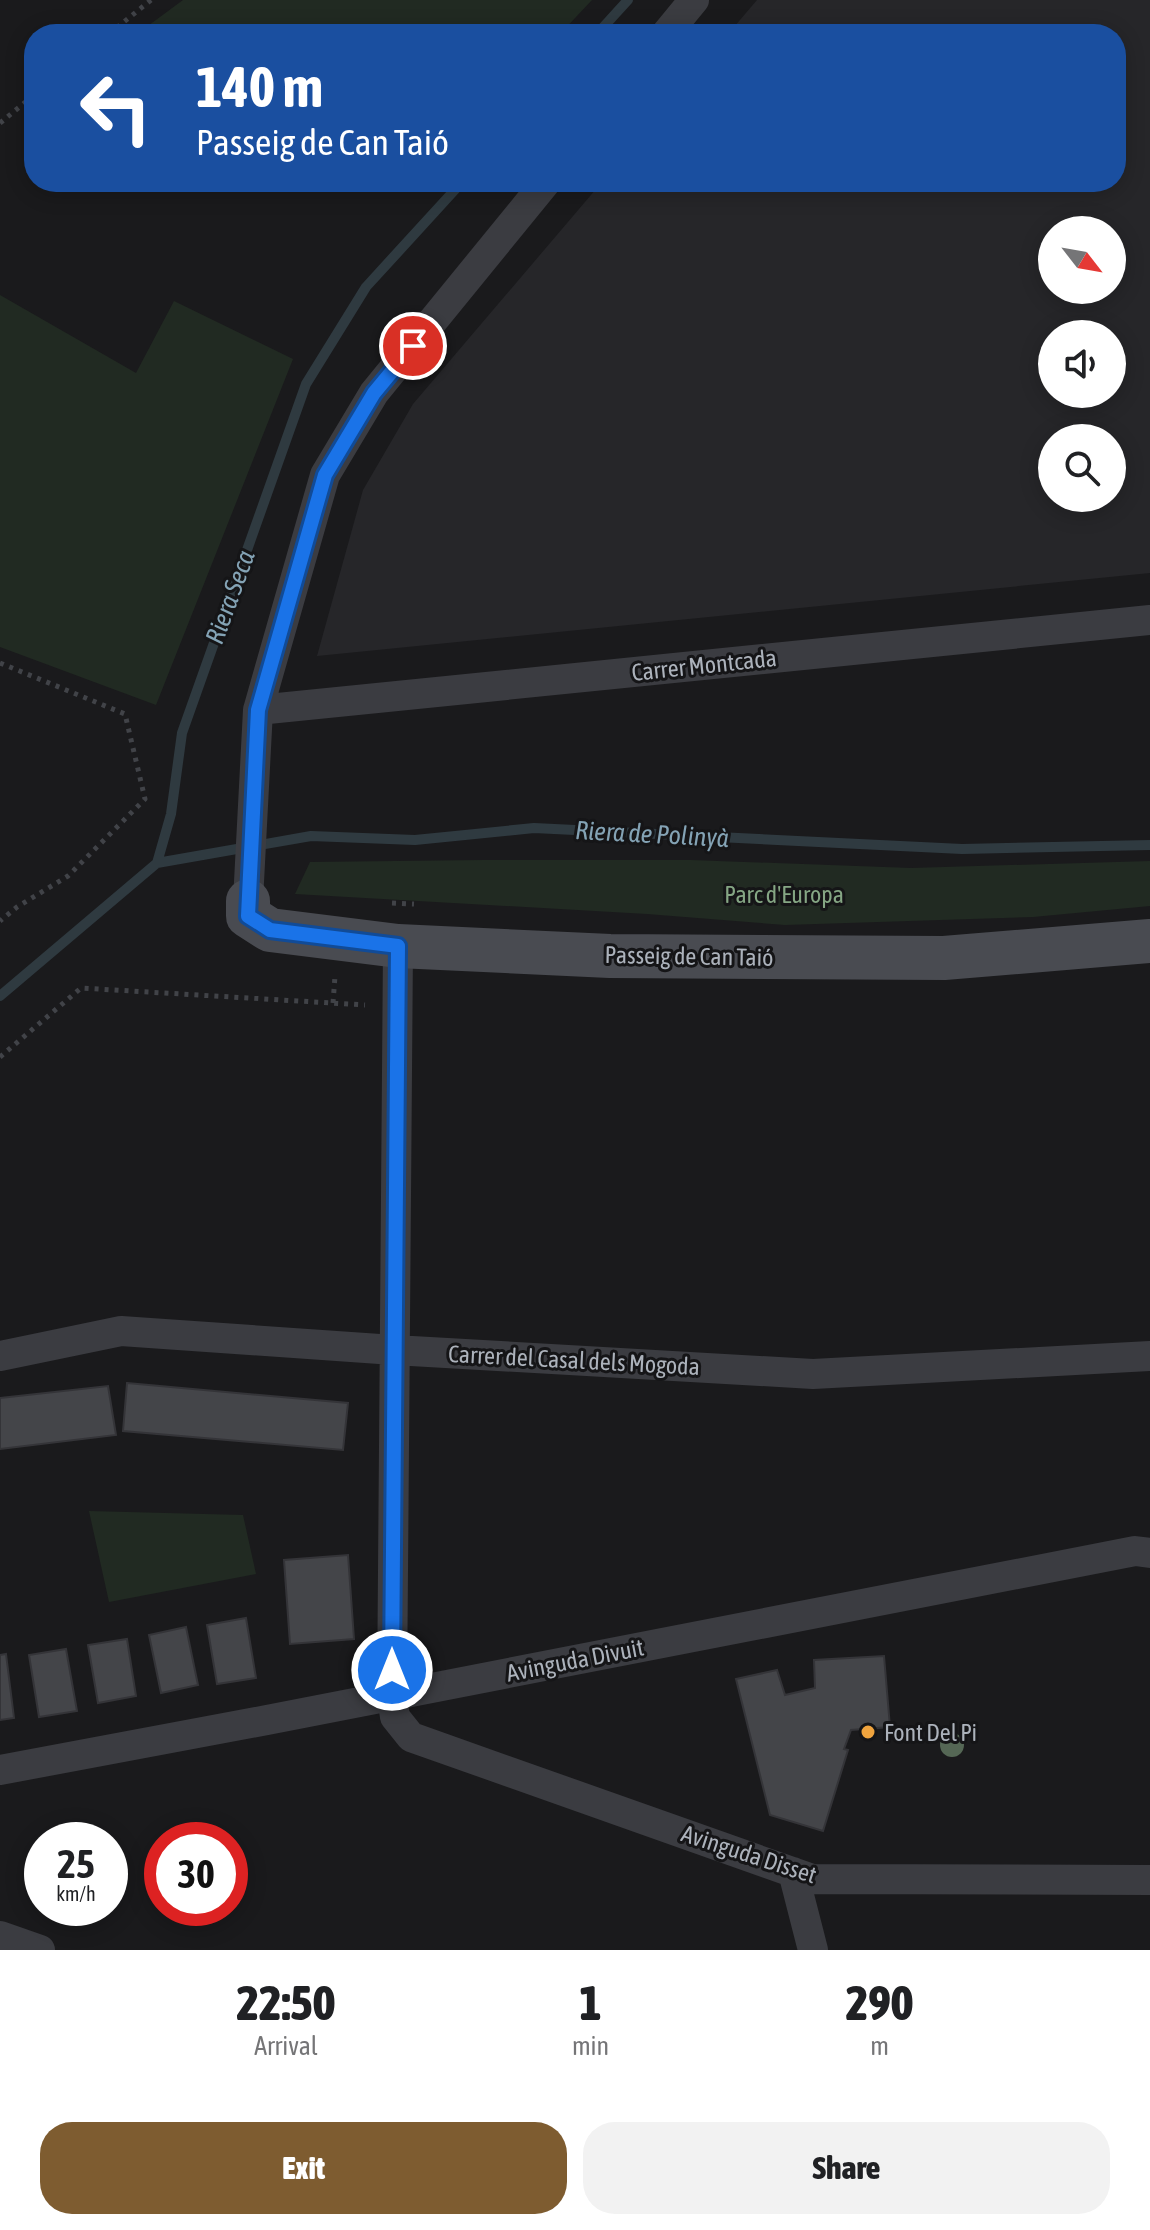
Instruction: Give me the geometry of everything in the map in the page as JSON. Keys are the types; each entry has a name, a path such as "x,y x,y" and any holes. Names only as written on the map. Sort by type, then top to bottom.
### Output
{"main road":[{"name":"Passeig de Can Taió","path":"248,901 248,916 270,930 398,946 610,956 944,958 1150,941"}],"street":[{"path":"674,24 694,0"},
{"path":"248,901 258,710 325,475 374,393 538,192"},
{"name":"Carrer Montcada","path":"258,710 1150,620"},
{"path":"392,1696 398,946"},
{"name":"Carrer del Casal dels Mogoda","path":"0,1356 121,1331 813,1374 1150,1356"},
{"name":"Avinguda Divuit","path":"0,1770 1135,1551 1150,1553"},
{"name":"Avinguda Disset","path":"392,1696 395,1717 411,1737 812,1879 1150,1880"},
{"path":"793,1872 813,1950"},
{"path":"0,1936 40,1950"}],"path":[{"path":"121,24 151,0"},
{"path":"0,123 24,103"},
{"path":"0,663 125,714 145,799 68,876 0,921"},
{"path":"389,902 419,905"},
{"path":"0,1057 81,988 377,1006 398,1004"}],"shaded area":[{"path":"757,0 1150,0 1150,573 317,656 363,490 413,404 593,192 1126,192 1126,24 737,24"}],"green space":[{"path":"183,0 592,0 569,24 151,24"},
{"path":"0,295 136,373 174,301 293,359 156,705 0,647"},
{"name":"Parc d'Europa","path":"691,860 911,868 1150,861 1150,906 1033,917 785,925 295,894 310,862"},
{"path":"89,1511 243,1515 256,1574 109,1602"}],"building":[{"path":"127,1383 348,1403 343,1450 123,1431"},
{"path":"108,1386 116,1435 0,1449 0,1398"},
{"path":"348,1555 354,1639 290,1644 284,1560"},
{"path":"246,1618 256,1678 217,1684 207,1625"},
{"path":"186,1627 198,1685 161,1693 149,1635"},
{"path":"127,1639 136,1696 98,1703 88,1645"},
{"path":"66,1649 77,1711 39,1717 29,1655"},
{"path":"6,1654 14,1718 0,1720 0,1655"},
{"path":"884,1656 890,1727 851,1730 844,1749 848,1750 823,1831 770,1815 736,1679 777,1670 785,1695 815,1688 814,1660"}],"waterway":[{"name":"Riera Seca","path":"606,24 628,0"},
{"name":"Riera Seca","path":"0,996 157,863 171,814 182,733 306,384 366,287 453,192"},
{"name":"Riera de Polinyà","path":"157,863 311,836 415,840 534,828 962,849 1150,845"}],"place":[{"name":"Font Del Pi","path":"868,1732"}],"route":[{"path":"392,1670 398,946 270,930 248,916 258,710 325,475 374,393 413,346"}]}
